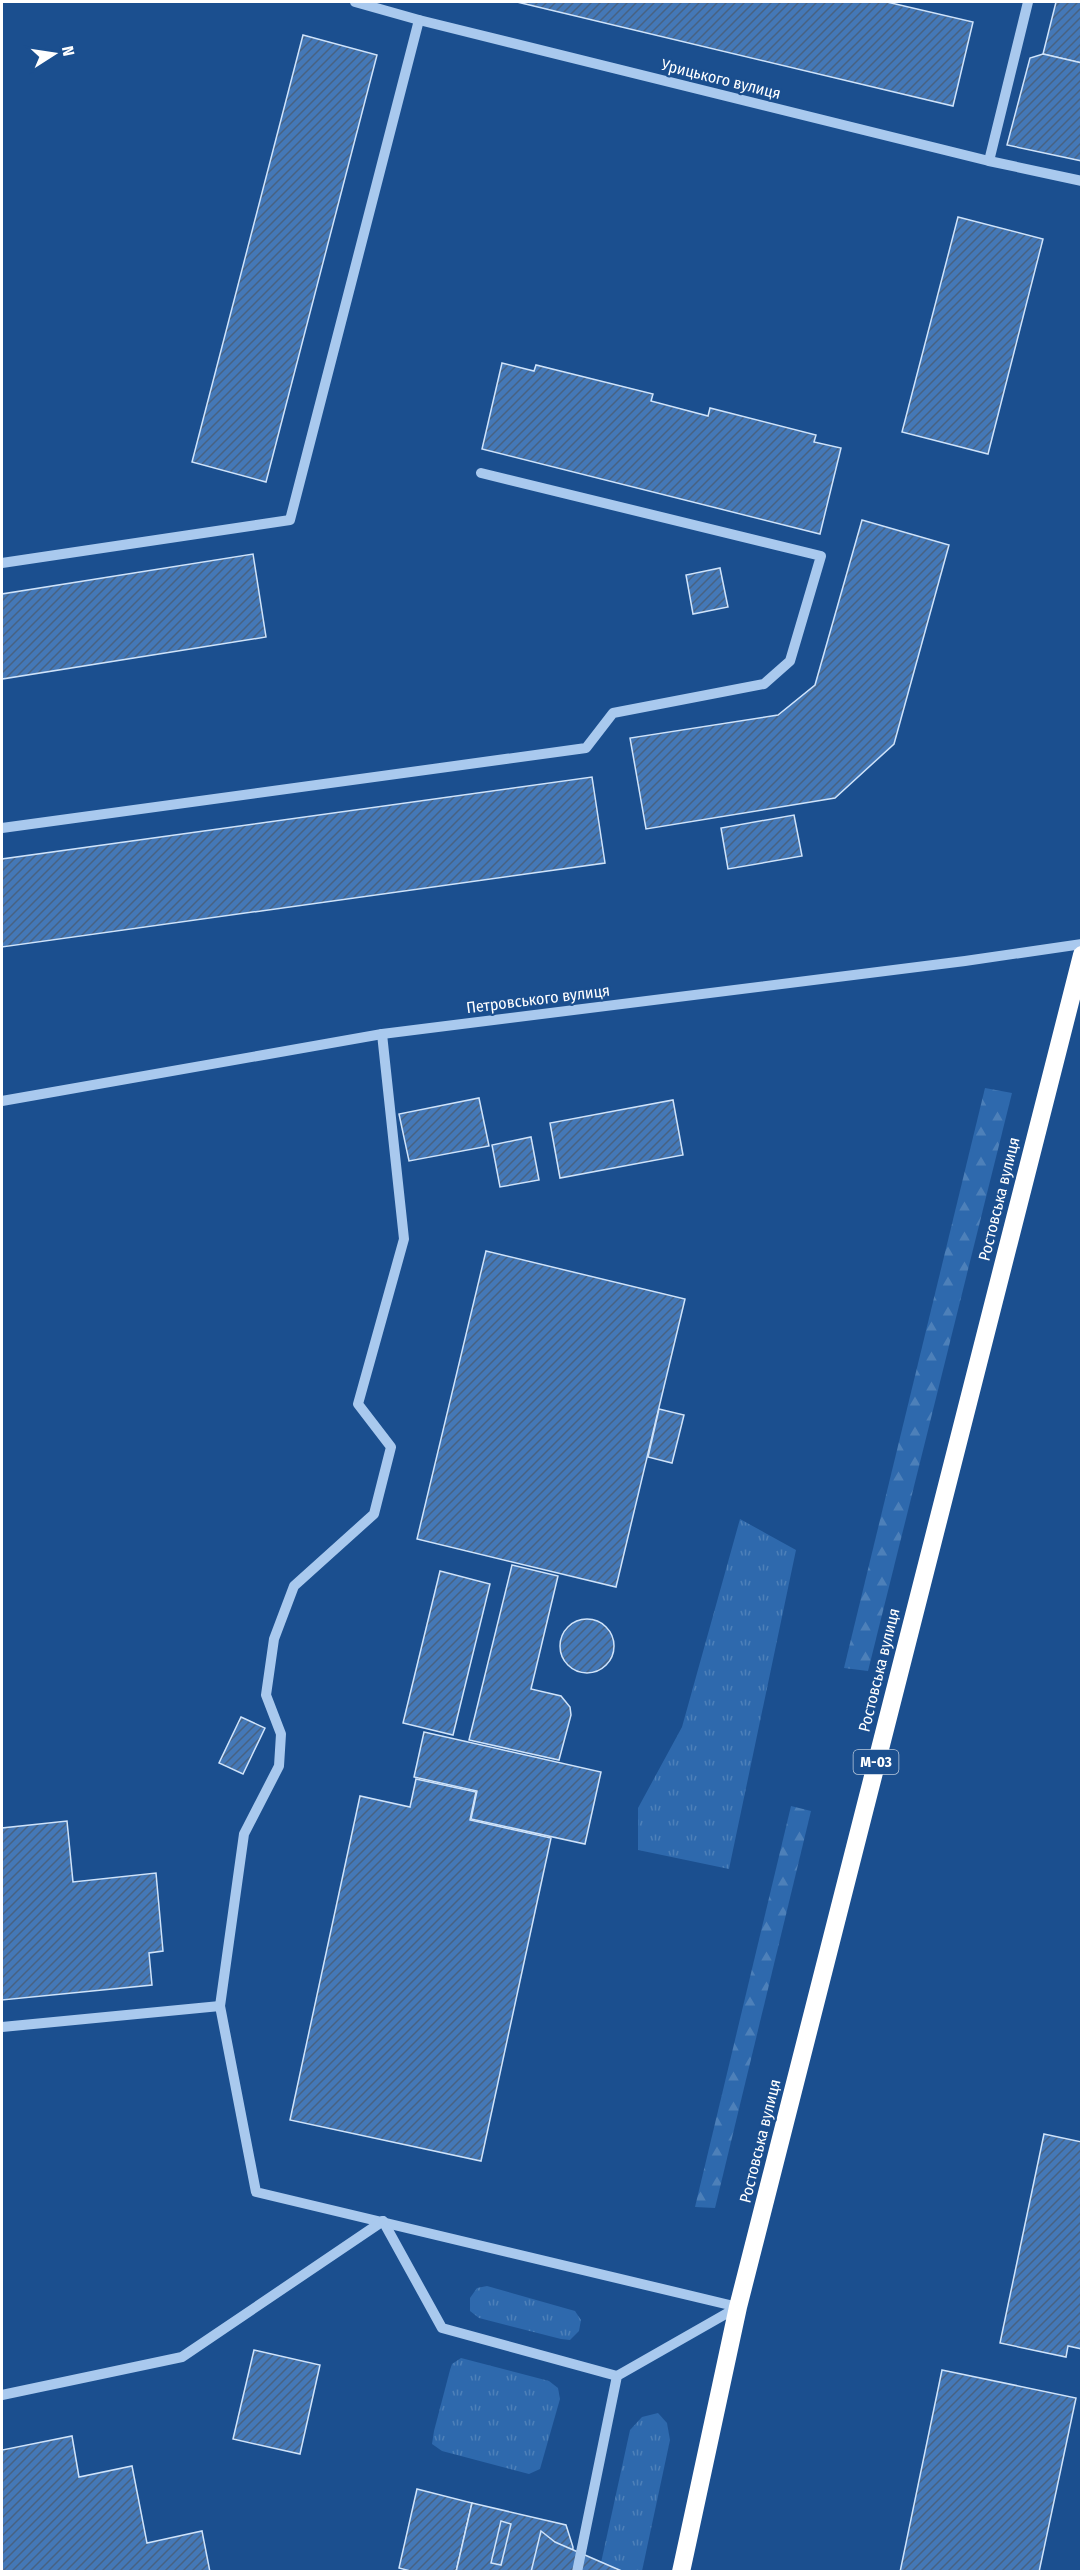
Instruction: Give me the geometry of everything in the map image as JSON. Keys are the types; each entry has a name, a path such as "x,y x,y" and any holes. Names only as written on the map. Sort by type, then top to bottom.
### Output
{"highway":[{"name":"Ростовська вулиця","path":"681,2571 738,2307 1082,955"}],"street":[{"name":"Урицького вулиця","path":"355,2 419,20 989,161 1082,181"},
{"path":"989,161 1028,2"},
{"path":"2,563 290,520 419,20"},
{"path":"2,828 586,748 613,714 764,684 790,661 821,556 481,473"},
{"name":"Петровського вулиця","path":"2,1101 382,1034 965,961 1082,944"},
{"path":"382,1034 404,1239 358,1404 391,1447 374,1514 294,1586 274,1639 266,1695 281,1734 279,1766 244,1834 220,2006 256,2192 738,2307"},
{"path":"2,2027 220,2006"},
{"path":"383,2221 442,2328 617,2376 738,2307"},
{"path":"2,2395 182,2357 383,2221"},
{"path":"577,2571 617,2376"}],"green space":[{"path":"985,1088 1012,1093 868,1671 844,1668"},
{"path":"740,1519 796,1550 729,1869 638,1850 638,1808 682,1727"},
{"path":"791,1806 811,1811 715,2208 695,2207"},
{"path":"487,2286 575,2311 581,2320 579,2331 570,2340 561,2339 479,2318 470,2311 470,2298 477,2288"},
{"path":"461,2358 549,2381 558,2388 560,2399 540,2469 529,2474 442,2451 432,2444 452,2364"},
{"path":"658,2413 667,2423 670,2440 642,2571 599,2572 630,2430 642,2417"}],"building":[{"path":"517,2 887,2 973,22 953,106"},
{"path":"1056,2 1082,2 1082,63 1043,54"},
{"path":"303,35 377,55 266,482 192,462"},
{"path":"1043,54 1082,63 1082,161 1007,145 1030,58"},
{"path":"958,217 1043,239 988,454 902,432"},
{"path":"502,363 534,371 536,365 653,394 651,401 708,416 710,408 816,435 814,442 841,448 820,534 482,449"},
{"path":"862,520 949,545 894,744 835,798 646,829 630,738 778,715 815,685"},
{"path":"253,554 266,637 2,679 2,594"},
{"path":"720,568 728,607 693,614 686,575"},
{"path":"592,777 605,863 2,947 2,859"},
{"path":"794,815 802,856 728,869 721,828"},
{"path":"479,1098 489,1146 409,1161 399,1114"},
{"path":"673,1100 683,1155 560,1178 550,1123"},
{"path":"531,1137 539,1180 500,1187 492,1145"},
{"path":"486,1251 685,1299 616,1587 417,1539"},
{"path":"659,1409 684,1415 672,1463 648,1457"},
{"path":"512,1565 558,1576 531,1689 561,1696 570,1707 571,1715 559,1760 469,1740"},
{"path":"440,1571 490,1584 453,1735 403,1723"},
{"path":"587,1619 597,1621 606,1627 612,1636 614,1646 612,1656 606,1665 597,1671 587,1673 577,1671 568,1665 562,1656 560,1646 562,1636 568,1627 577,1621"},
{"path":"241,1717 265,1728 243,1774 219,1763"},
{"path":"424,1732 601,1772 585,1844 471,1819 477,1791 414,1777"},
{"path":"416,1779 476,1792 470,1820 551,1838 481,2161 290,2120 360,1796 410,1807"},
{"path":"67,1821 73,1882 156,1873 163,1951 149,1953 152,1985 2,2000 2,1828"},
{"path":"1044,2134 1082,2142 1082,2349 1068,2346 1066,2357 1000,2343"},
{"path":"254,2350 320,2365 300,2454 233,2439"},
{"path":"942,2370 1076,2398 1039,2572 900,2572"},
{"path":"72,2436 79,2477 132,2466 147,2543 202,2531 210,2572 2,2572 2,2450"},
{"path":"417,2489 472,2503 456,2572 414,2572 399,2568"},
{"path":"472,2503 566,2525 573,2547 571,2572 456,2572"},
{"path":"501,2521 511,2524 501,2565 491,2563"},
{"path":"541,2531 555,2542 624,2572 531,2572"}]}
